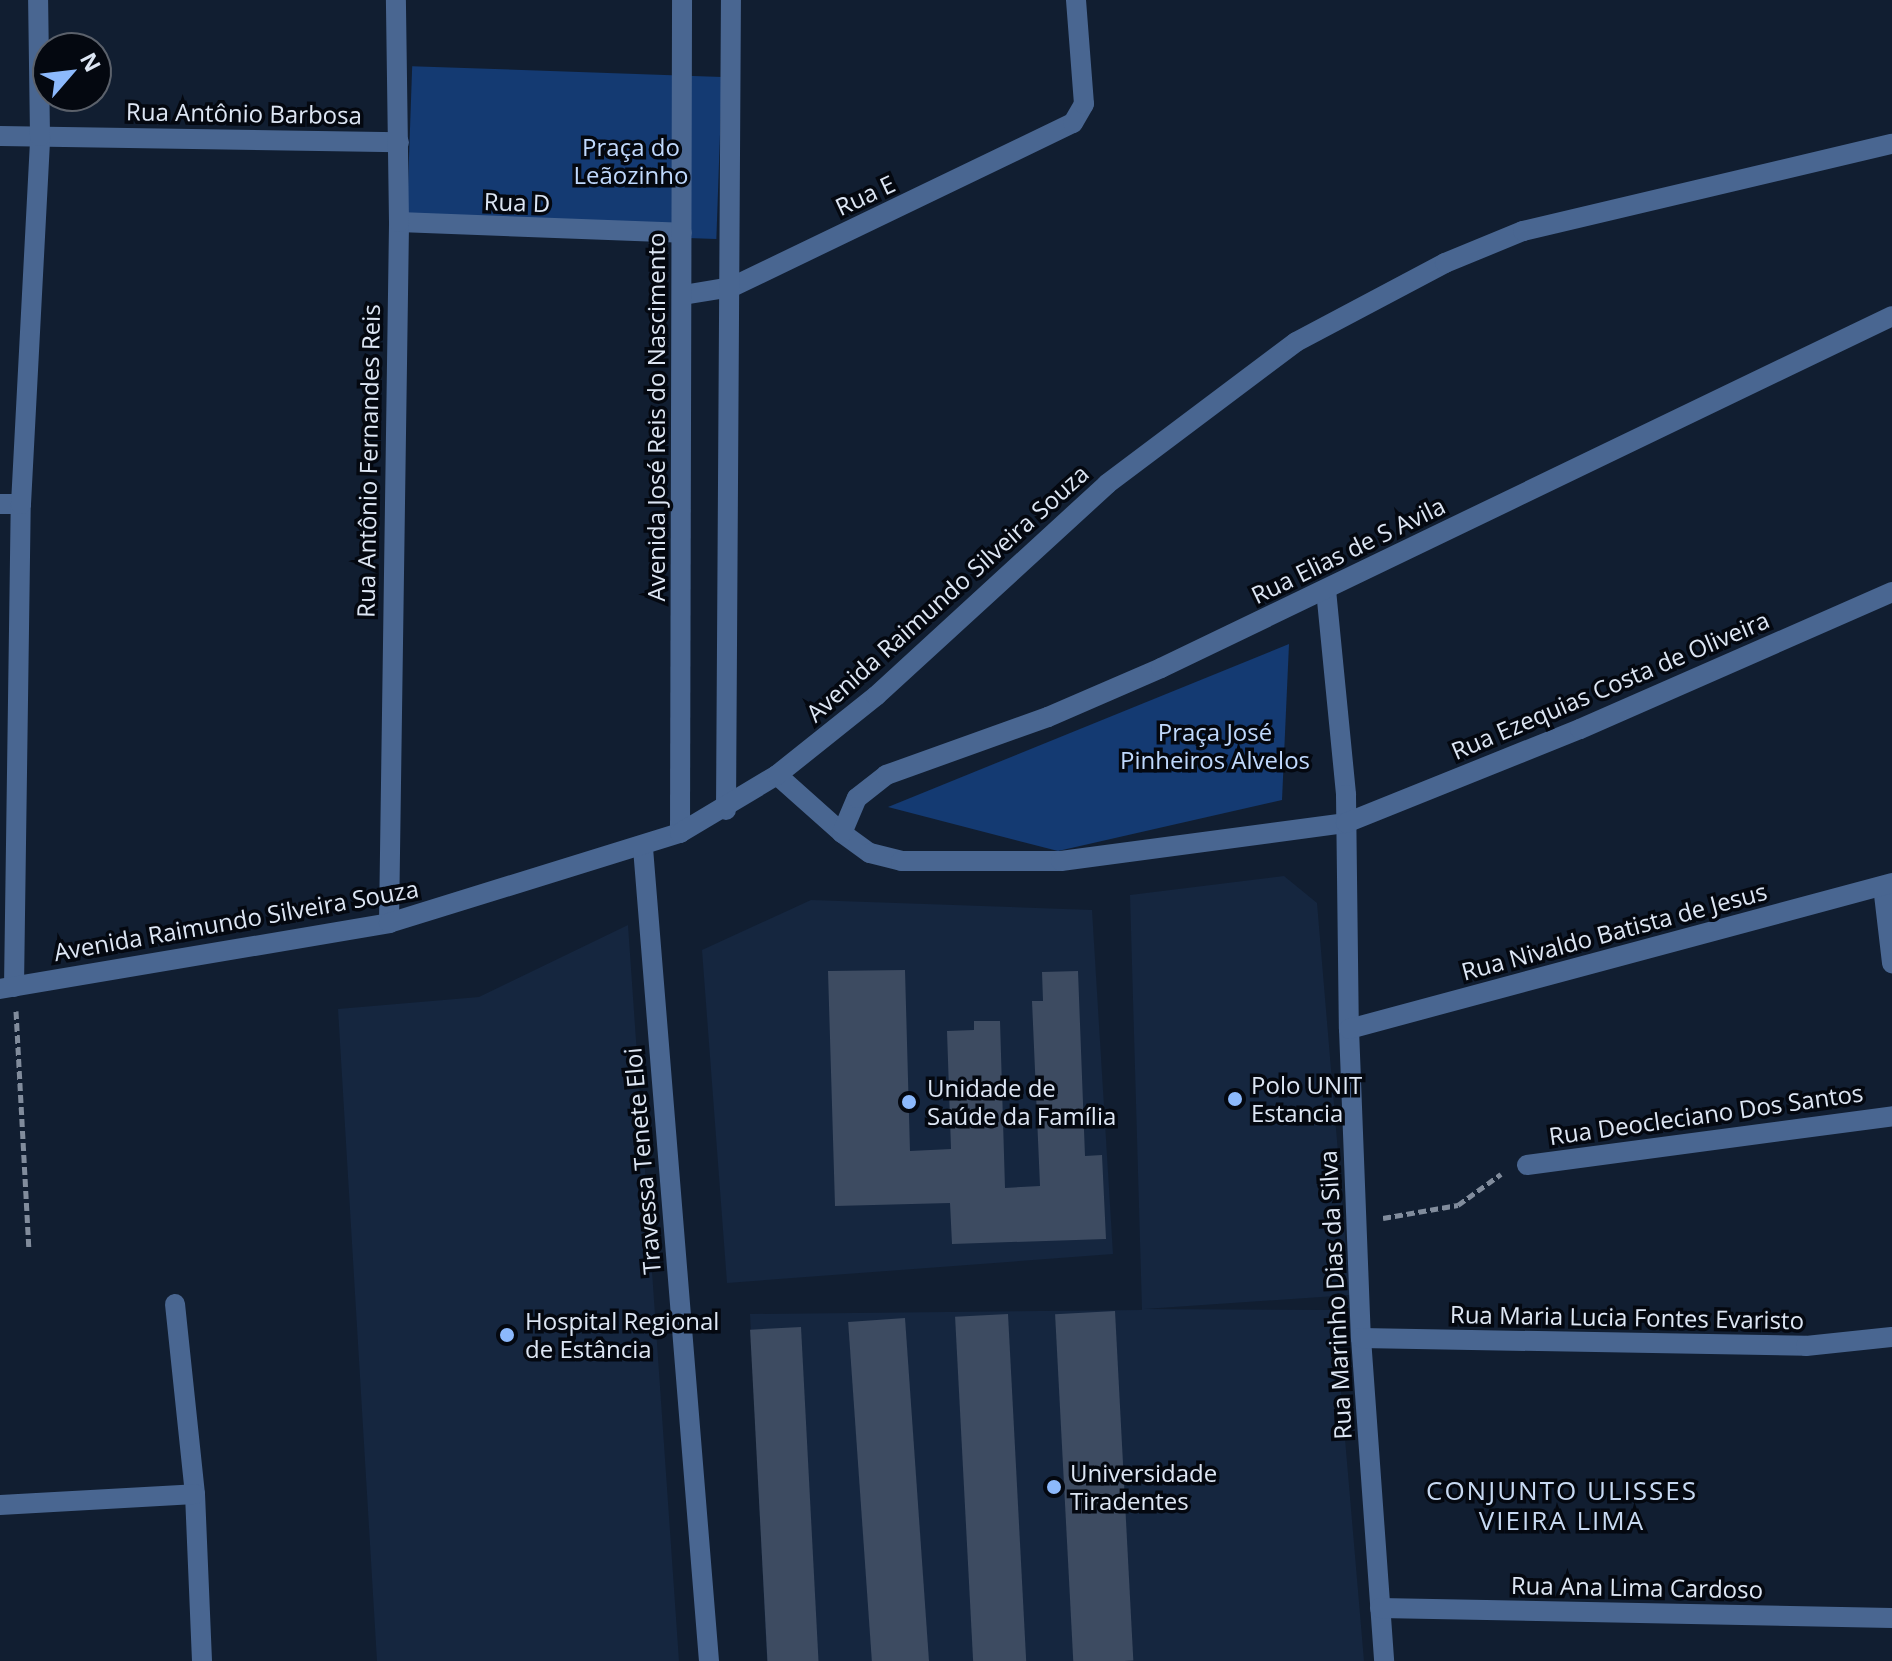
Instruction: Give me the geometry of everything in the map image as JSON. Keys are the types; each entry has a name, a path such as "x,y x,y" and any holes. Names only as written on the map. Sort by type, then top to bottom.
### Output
{"street":[{"path":"7,988 10,504 40,136 38,0"},
{"name":"Rua Antônio Fernandes Reis","path":"389,923 399,222 396,0"},
{"name":"Avenida José Reis do Nascimento","path":"680,833 682,0"},
{"path":"726,810 732,287 727,182 731,0"},
{"name":"Rua E","path":"683,295 732,287 1065,129 1084,104 1076,0"},
{"name":"Rua Antônio Barbosa","path":"0,136 399,142"},
{"name":"Avenida Raimundo Silveira Souza","path":"7,988 389,923 643,848 680,833 726,810 777,775 876,696 1107,484 1322,328 1445,263 1523,231 1892,144"},
{"name":"Rua D","path":"399,222 682,233"},
{"name":"Rua Elias de S Avila","path":"842,833 857,798 886,775 1048,717 1326,590 1892,316"},
{"name":"Rua Marinho Dias da Silva","path":"1326,590 1346,823 1349,1029 1361,1338 1384,1661"},
{"name":"Rua Ezequias Costa de Oliveira","path":"777,775 842,833 883,858 966,863 1061,861 1346,823 1580,729 1892,592"},
{"name":"Travessa Tenete Eloi","path":"643,848 709,1661"},
{"path":"1887,884 1892,963"},
{"name":"Rua Nivaldo Batista de Jesus","path":"1349,1029 1887,884"},
{"name":"Rua Deocleciano Dos Santos","path":"1527,1165 1892,1116"},
{"path":"175,1304 195,1494 202,1661"},
{"name":"Rua Maria Lucia Fontes Evaristo","path":"1361,1338 1806,1346 1892,1337"},
{"path":"0,1505 195,1494"},
{"name":"Rua Ana Lima Cardoso","path":"1380,1608 1892,1618"}],"path":[{"path":"7,988 29,1249"},
{"path":"1357,1222 1458,1205 1488,1188 1504,1170 1527,1165"}],"shaded area":[{"name":"Universidade Tiradentes","path":"1284,876 1317,903 1350,1295 1144,1309 1334,1310 1364,1661 767,1661 750,1314 1142,1310 1130,895"},
{"name":"Unidade de Saúde da Família","path":"811,900 1092,910 1113,1254 727,1283 702,950"},
{"name":"Hospital Regional de Estância","path":"628,925 679,1661 377,1661 338,1009 479,997"}],"green space":[{"name":"Praça do Leãozinho","path":"412,66 722,77 716,239 407,228"},
{"name":"Praça José Pinheiros Alvelos","path":"1289,644 1282,800 1058,851 888,807"}],"building":[{"path":"905,970 910,1151 951,1149 947,1031 974,1030 974,1021 1000,1021 1005,1188 1040,1186 1032,1001 1043,1001 1042,972 1078,971 1085,1156 1102,1155 1106,1239 952,1244 950,1203 835,1206 828,971"},
{"path":"1115,1311 1133,1661 1073,1661 1055,1314"},
{"path":"1008,1314 1026,1661 973,1661 955,1317"},
{"path":"905,1318 929,1661 872,1661 848,1322"},
{"path":"801,1327 819,1661 767,1661 750,1330"}],"place":[{"name":"Polo UNIT Estancia","path":"1235,1099"},
{"name":"Unidade de Saúde da Família","path":"909,1102"},
{"name":"Hospital Regional de Estância","path":"507,1335"},
{"name":"Universidade Tiradentes","path":"1054,1487"}],"district":[{"name":"CONJUNTO ULISSES VIEIRA LIMA","path":"1562,1506"}]}
